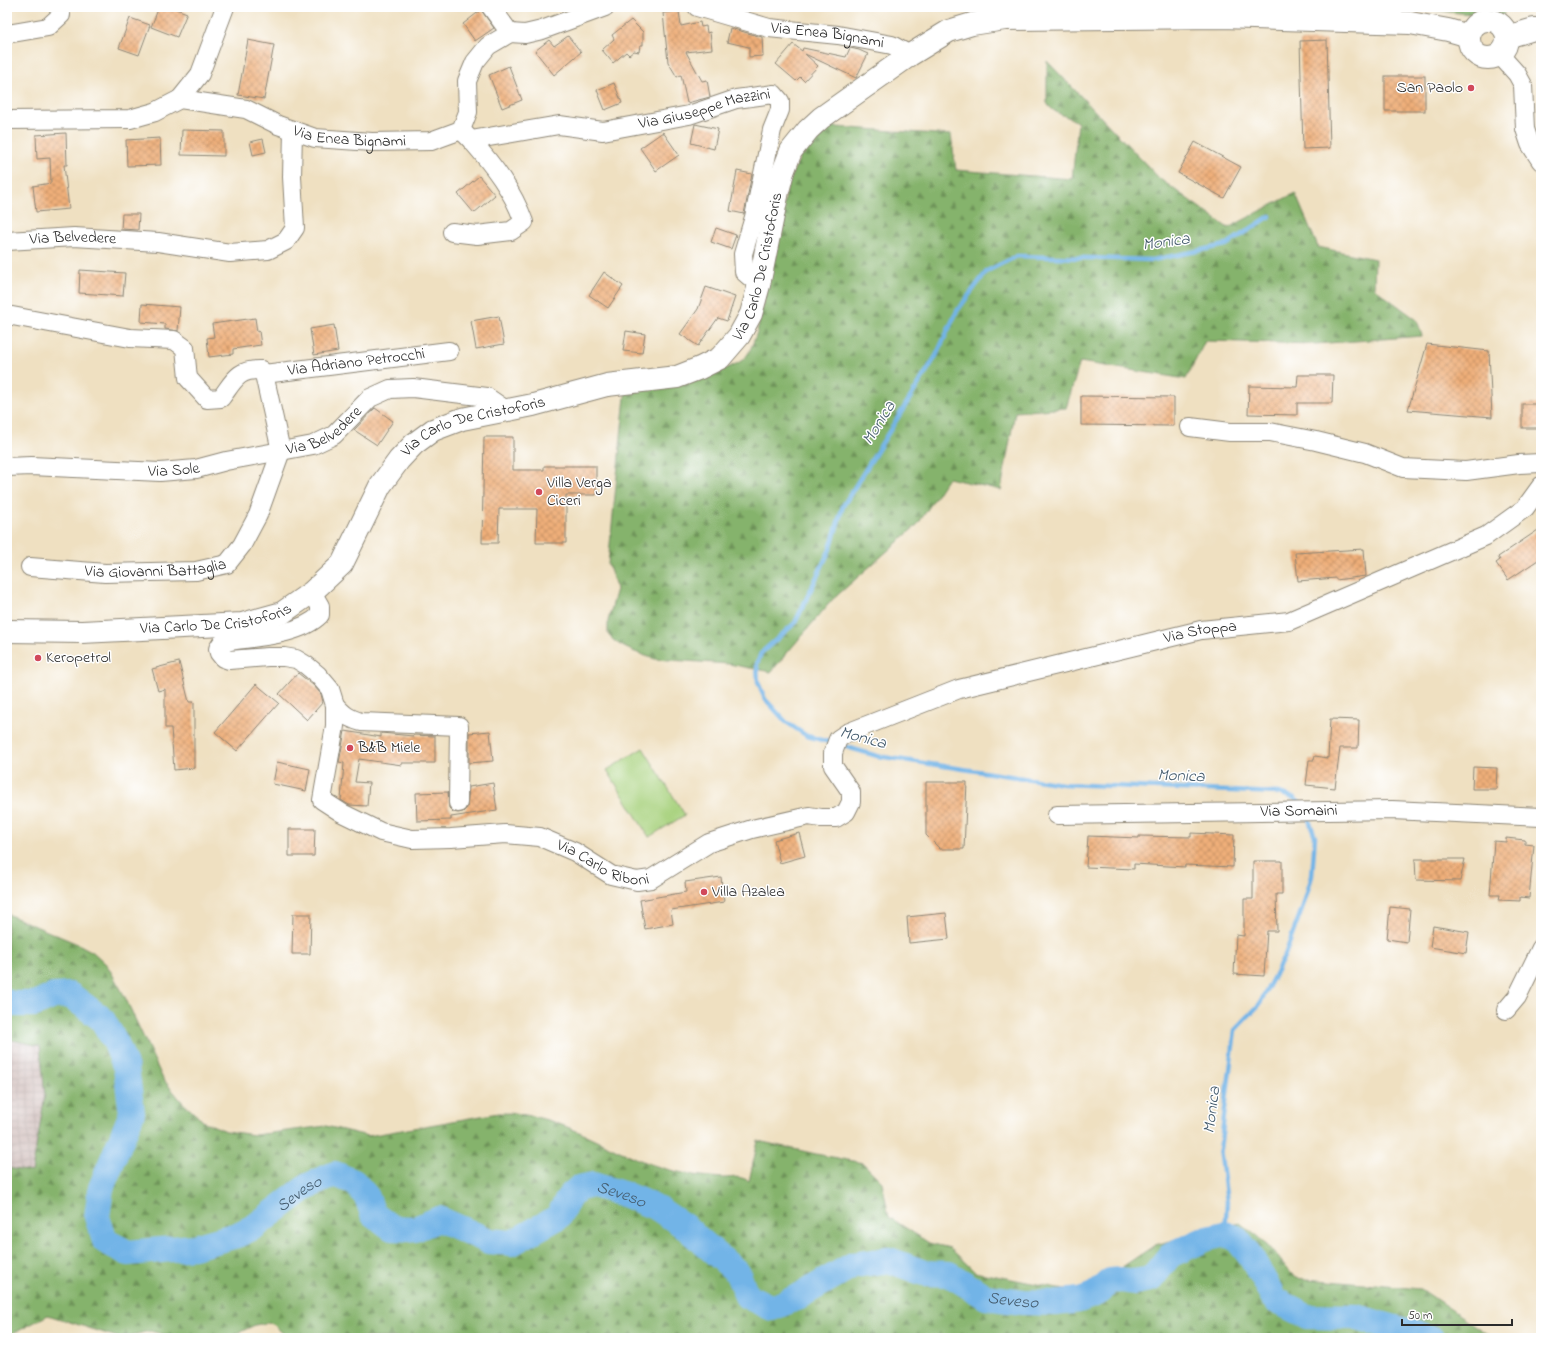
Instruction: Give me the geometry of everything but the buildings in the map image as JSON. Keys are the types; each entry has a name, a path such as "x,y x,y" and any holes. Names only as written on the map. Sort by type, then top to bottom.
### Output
{"main road":[{"name":"Via Carlo De Cristoforis","path":"7,631 82,632 242,624 282,613 312,592 342,564 380,486 399,460 414,444 433,430 462,419 533,405 607,385 677,377 720,358 738,336 751,314 759,285 778,191 783,172 792,151 808,130 821,118 910,55 949,32 972,24 1005,19 1222,17 1410,23 1448,30 1469,36"},
{"path":"1503,45 1505,31 1497,22 1485,20 1474,25 1469,36 1470,47 1478,55 1489,58 1503,45 1534,29 1541,29"}],"street":[{"path":"7,34 48,27 61,15 61,7"},
{"path":"7,120 80,118 130,119 155,112 180,99 200,74 225,7"},
{"path":"491,7 510,33"},
{"path":"452,232 477,235 511,231 524,222 518,205 496,170 466,135 468,112 467,81 475,62 488,46 510,33 524,34 542,30 605,7"},
{"name":"Via Enea Bignami","path":"697,7 769,28 838,35 892,45 910,55"},
{"path":"1503,45 1523,85 1525,129 1530,144 1541,161"},
{"name":"Via Giuseppe Mazzini","path":"466,135 559,125 603,131 689,115 736,99 774,94 780,101 780,110 772,130 754,217 743,254 744,272 759,285"},
{"name":"Via Enea Bignami","path":"180,99 246,109 278,125 315,138 372,142 431,141 466,135"},
{"name":"Via Belvedere","path":"7,241 74,237 158,242 230,253 268,250 286,241 295,228 292,177 292,130"},
{"path":"7,315 130,338 174,340 185,348 188,378 207,399 221,398 234,379 249,369 261,370 264,374"},
{"name":"Via Adriano Petrocchi","path":"264,374 449,351"},
{"name":"Via Belvedere","path":"264,374 281,451 313,445 334,435 370,398 390,389 413,388 487,397 506,410"},
{"path":"1190,427 1230,432 1270,432 1316,441 1364,453 1403,468 1466,471 1519,464 1541,463"},
{"name":"Via Sole","path":"7,467 31,466 160,472 196,469 226,461 281,451"},
{"name":"Via Giovanni Battaglia","path":"30,567 105,573 196,571 227,564 242,545 258,515 281,451"},
{"name":"Via Stoppa","path":"836,746 848,733 959,689 1202,630 1289,621 1486,536 1525,508 1541,486"},
{"path":"312,592 320,606 320,615 314,621 286,632 230,641 221,644 218,648 219,654 222,658 229,660 268,657 296,659 318,675 330,689 335,705 350,719 361,722 459,726 458,803"},
{"name":"Via Carlo Riboni","path":"335,705 335,726 322,800 342,813 381,832 412,839 504,834 540,837 575,852 611,875 637,882 651,879 709,843 752,829 808,816 836,818 846,812 851,802 851,792 833,766 836,746"},
{"name":"Via Somaini","path":"1057,815 1392,810 1541,817"},
{"path":"1506,1010 1517,997 1541,948"}],"shaded area":[{"path":"7,1039 40,1046 45,1095 32,1172 7,1168"}],"green space":[{"path":"1130,7 1394,7 1392,12"},
{"path":"1430,7 1505,7 1503,17 1428,10"},
{"path":"1047,61 1160,179 1228,228 1295,193 1318,247 1375,259 1374,288 1417,320 1422,336 1315,344 1205,341 1186,379 1080,362 1066,408 1015,412 1001,490 948,478 918,524 832,600 771,672 729,664 655,659 629,650 616,642 608,634 608,621 617,589 608,564 626,387 722,370 746,357 757,332 789,180 805,147 822,126 951,135 956,170 1072,179 1078,123 1053,110 1047,103"},
{"path":"643,748 685,815 649,837 607,770"},
{"path":"7,914 80,945 93,952 107,965 124,995 163,1079 183,1103 204,1122 226,1131 255,1135 326,1126 368,1136 498,1113 522,1114 545,1119 567,1127 630,1156 674,1171 711,1177 739,1177 749,1181 758,1141 863,1163 882,1182 889,1217 929,1243 950,1248 975,1272 1058,1288 1086,1291 1155,1245 1240,1223 1268,1245 1295,1278 1421,1289 1493,1338 288,1338 273,1324 267,1323 255,1325 242,1331 233,1338 179,1338 150,1331 120,1338 48,1315 7,1337 7,1168 32,1172 45,1095 40,1046 7,1039"}],"waterway":[{"name":"Monica","path":"833,743 807,736 786,722 765,699 758,682 757,664 761,653 795,623 830,549 843,506 936,356 957,311 987,271 1017,256 1153,260 1226,245 1270,216"},
{"name":"Monica","path":"840,745 877,756 1063,784 1279,793 1294,798 1303,806"},
{"name":"Monica","path":"1225,1234 1227,1202 1220,1149 1235,1030 1259,1005 1285,955 1304,903 1312,876 1315,836 1307,815"},
{"name":"Seveso","path":"7,1002 10,1004 35,1004 54,996 70,995 102,1019 116,1043 126,1068 132,1113 101,1188 97,1217 105,1241 128,1253 194,1247 237,1235 254,1227 308,1186 335,1174 354,1182 367,1197 373,1214 392,1228 415,1229 439,1219 489,1241 512,1243 558,1217 570,1196 579,1188 593,1185 626,1195 657,1208 684,1226 737,1272 747,1296 772,1308 796,1298 853,1265 889,1260 924,1273 949,1274 986,1297 1023,1302 1056,1303 1079,1300 1094,1295 1110,1281 1121,1280 1134,1282 1151,1279 1170,1255 1208,1238 1225,1234 1236,1238 1251,1257 1275,1300 1307,1316 1356,1317 1431,1338"}],"place":[{"name":"San Paolo","path":"1471,88"},
{"name":"Villa Verga Ciceri","path":"539,492"},
{"name":"Keropetrol","path":"38,658"},
{"name":"B&B Miele","path":"350,748"},
{"name":"Villa Azalea","path":"704,892"}]}
